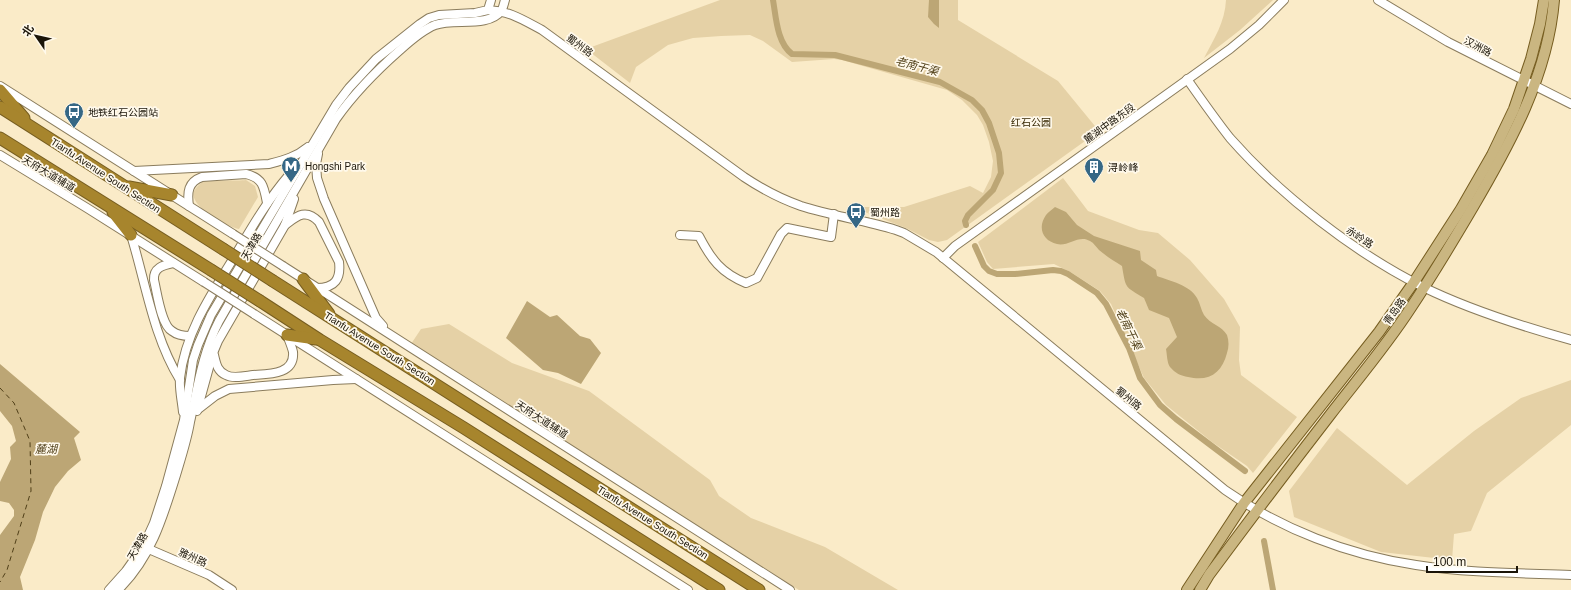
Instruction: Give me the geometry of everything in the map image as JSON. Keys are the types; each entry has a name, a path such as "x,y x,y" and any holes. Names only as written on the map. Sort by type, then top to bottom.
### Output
{"highway":[{"path":"0,90 31,126"},
{"name":"Tianfu Avenue South Section","path":"0,107 759,590"},
{"path":"0,138 320,340 464,428 719,590"},
{"path":"0,144 17,149"},
{"path":"124,186 172,195"},
{"path":"107,205 131,235"},
{"path":"303,279 333,319"},
{"path":"287,335 320,340"}],"main road":[{"name":"青岛路","path":"1529,84 1544,0"},
{"name":"青岛路","path":"1187,590 1244,504 1419,284 1492,155 1541,63 1554,0"},
{"name":"青岛路","path":"1200,590 1209,575 1257,510 1388,340 1410,309 1419,284"}],"street":[{"path":"488,10 491,0"},
{"path":"502,11 505,0"},
{"name":"麓湖中路东段","path":"943,258 955,246 1244,38 1284,0"},
{"name":"汉洲路","path":"1378,0 1448,42 1571,104"},
{"name":"蜀州路","path":"488,10 502,11 516,16 542,30 758,186 800,206 884,226 904,233 943,258 1225,490 1244,504 1276,521 1327,542 1366,555 1416,566 1571,575"},
{"name":"天津路","path":"118,590 136,568 146,548 181,444 209,340 301,180 336,106 349,88 376,59 429,18 439,15 475,14 488,10"},
{"name":"天津路","path":"187,422 193,360 203,330 305,156 316,146 354,94 412,39 433,26 447,22 491,20 502,11"},
{"name":"赤岭路","path":"1187,79 1230,138 1267,176 1330,229 1419,284 1483,312 1571,340"},
{"name":"天府大道辅道","path":"0,86 790,590"},
{"path":"134,171 269,164 289,159 316,146 317,178 324,199 376,318 388,333"},
{"name":"天府大道辅道","path":"0,155 131,235 287,335"},
{"path":"187,422 180,380 183,360 190,336 207,300 267,203 305,156"},
{"path":"189,206 188,191 195,179 202,177 246,174 253,176 262,183 267,203"},
{"path":"197,410 213,353 226,327 284,225 301,180"},
{"path":"284,225 302,215 309,214 319,222 339,262 340,269 339,277 335,283 325,288 317,288"},
{"path":"680,235 699,236 709,255 732,277 746,282 757,278 781,234 787,228 831,237 834,214"},
{"path":"131,235 161,342 170,364 180,380"},
{"path":"173,263 163,265 156,270 154,280 165,325 171,331 180,335 190,336"},
{"path":"213,353 218,369 226,375 234,377 278,373 286,368 291,361 293,353 287,335"},
{"path":"287,335 688,590"},
{"path":"187,422 197,410 215,396 229,388 356,379"},
{"name":"天津路","path":"109,590 146,548"},
{"name":"雅州路","path":"146,548 209,575 232,590"}],"green space":[{"name":"红石公园","path":"720,0 958,0 958,20 1058,81 1099,131 947,240 938,242 929,240 906,228 852,207 904,207 970,186 983,193 991,177 993,161 989,142 983,125 977,115 962,100 947,90 842,60 834,59 792,62 763,41 750,35 693,38 668,45 636,67 630,83 586,49"},
{"path":"1226,0 1273,0 1240,30 1204,58 1224,16"},
{"path":"1063,178 1088,211 1139,230 1158,233 1190,260 1224,299 1240,327 1239,360 1241,375 1297,417 1253,473 1247,466 1212,442 1166,405 1144,378 1111,304 1100,291 1072,273 1054,264 993,269 987,262 978,242"},
{"path":"246,180 255,186 258,197 239,229 210,215 202,209 194,197 194,191 199,184 203,182"},
{"path":"449,324 512,363 589,391 710,480 719,496 751,518 825,547 898,590 799,590 411,344 421,329"},
{"path":"1571,380 1571,425 1487,493 1471,531 1454,534 1452,560 1381,552 1294,517 1289,491 1337,428 1407,485 1474,431 1521,398"}],"water":[{"path":"929,0 939,0 939,28 928,17"},
{"path":"1055,207 1066,212 1077,225 1094,236 1140,251 1141,260 1156,270 1157,276 1179,284 1194,294 1204,315 1209,321 1222,329 1227,335 1228,351 1222,366 1218,371 1208,377 1196,378 1185,377 1176,373 1170,367 1166,349 1177,337 1169,318 1149,310 1144,298 1127,286 1124,279 1122,266 1099,250 1091,242 1086,239 1082,239 1065,244 1057,244 1048,240 1042,229 1043,220"},
{"path":"527,301 550,317 557,315 580,336 590,339 601,353 581,384 558,373 543,370 506,338"},
{"name":"麓湖","path":"0,364 80,432 74,438 81,460 68,471 55,487 43,512 35,540 20,577 23,590 0,590 0,535 14,516 14,510 9,503 0,501 0,482 11,459 10,447 16,441 12,426 0,411"}],"waterway":[{"name":"老南干渠","path":"773,0 780,37 787,49 792,54 835,55 940,82 972,100 982,110 989,123 999,153 1001,173 993,190 968,215 965,221 966,225"},
{"name":"老南干渠","path":"975,246 984,266 989,271 997,274 1015,274 1053,270 1061,271 1097,293 1106,304 1129,348 1140,378 1160,405 1176,419 1245,471"},
{"name":"老南干渠","path":"1264,541 1273,590"}],"ferry route":[{"path":"0,388 14,403 30,441 31,491 7,570 0,582"}],"place":[{"name":"地铁红石公园站","path":"74,129"},
{"name":"Hongshi Park","path":"291,183"},
{"name":"浔岭峰","path":"1094,184"},
{"name":"蜀州路","path":"856,229"}]}
